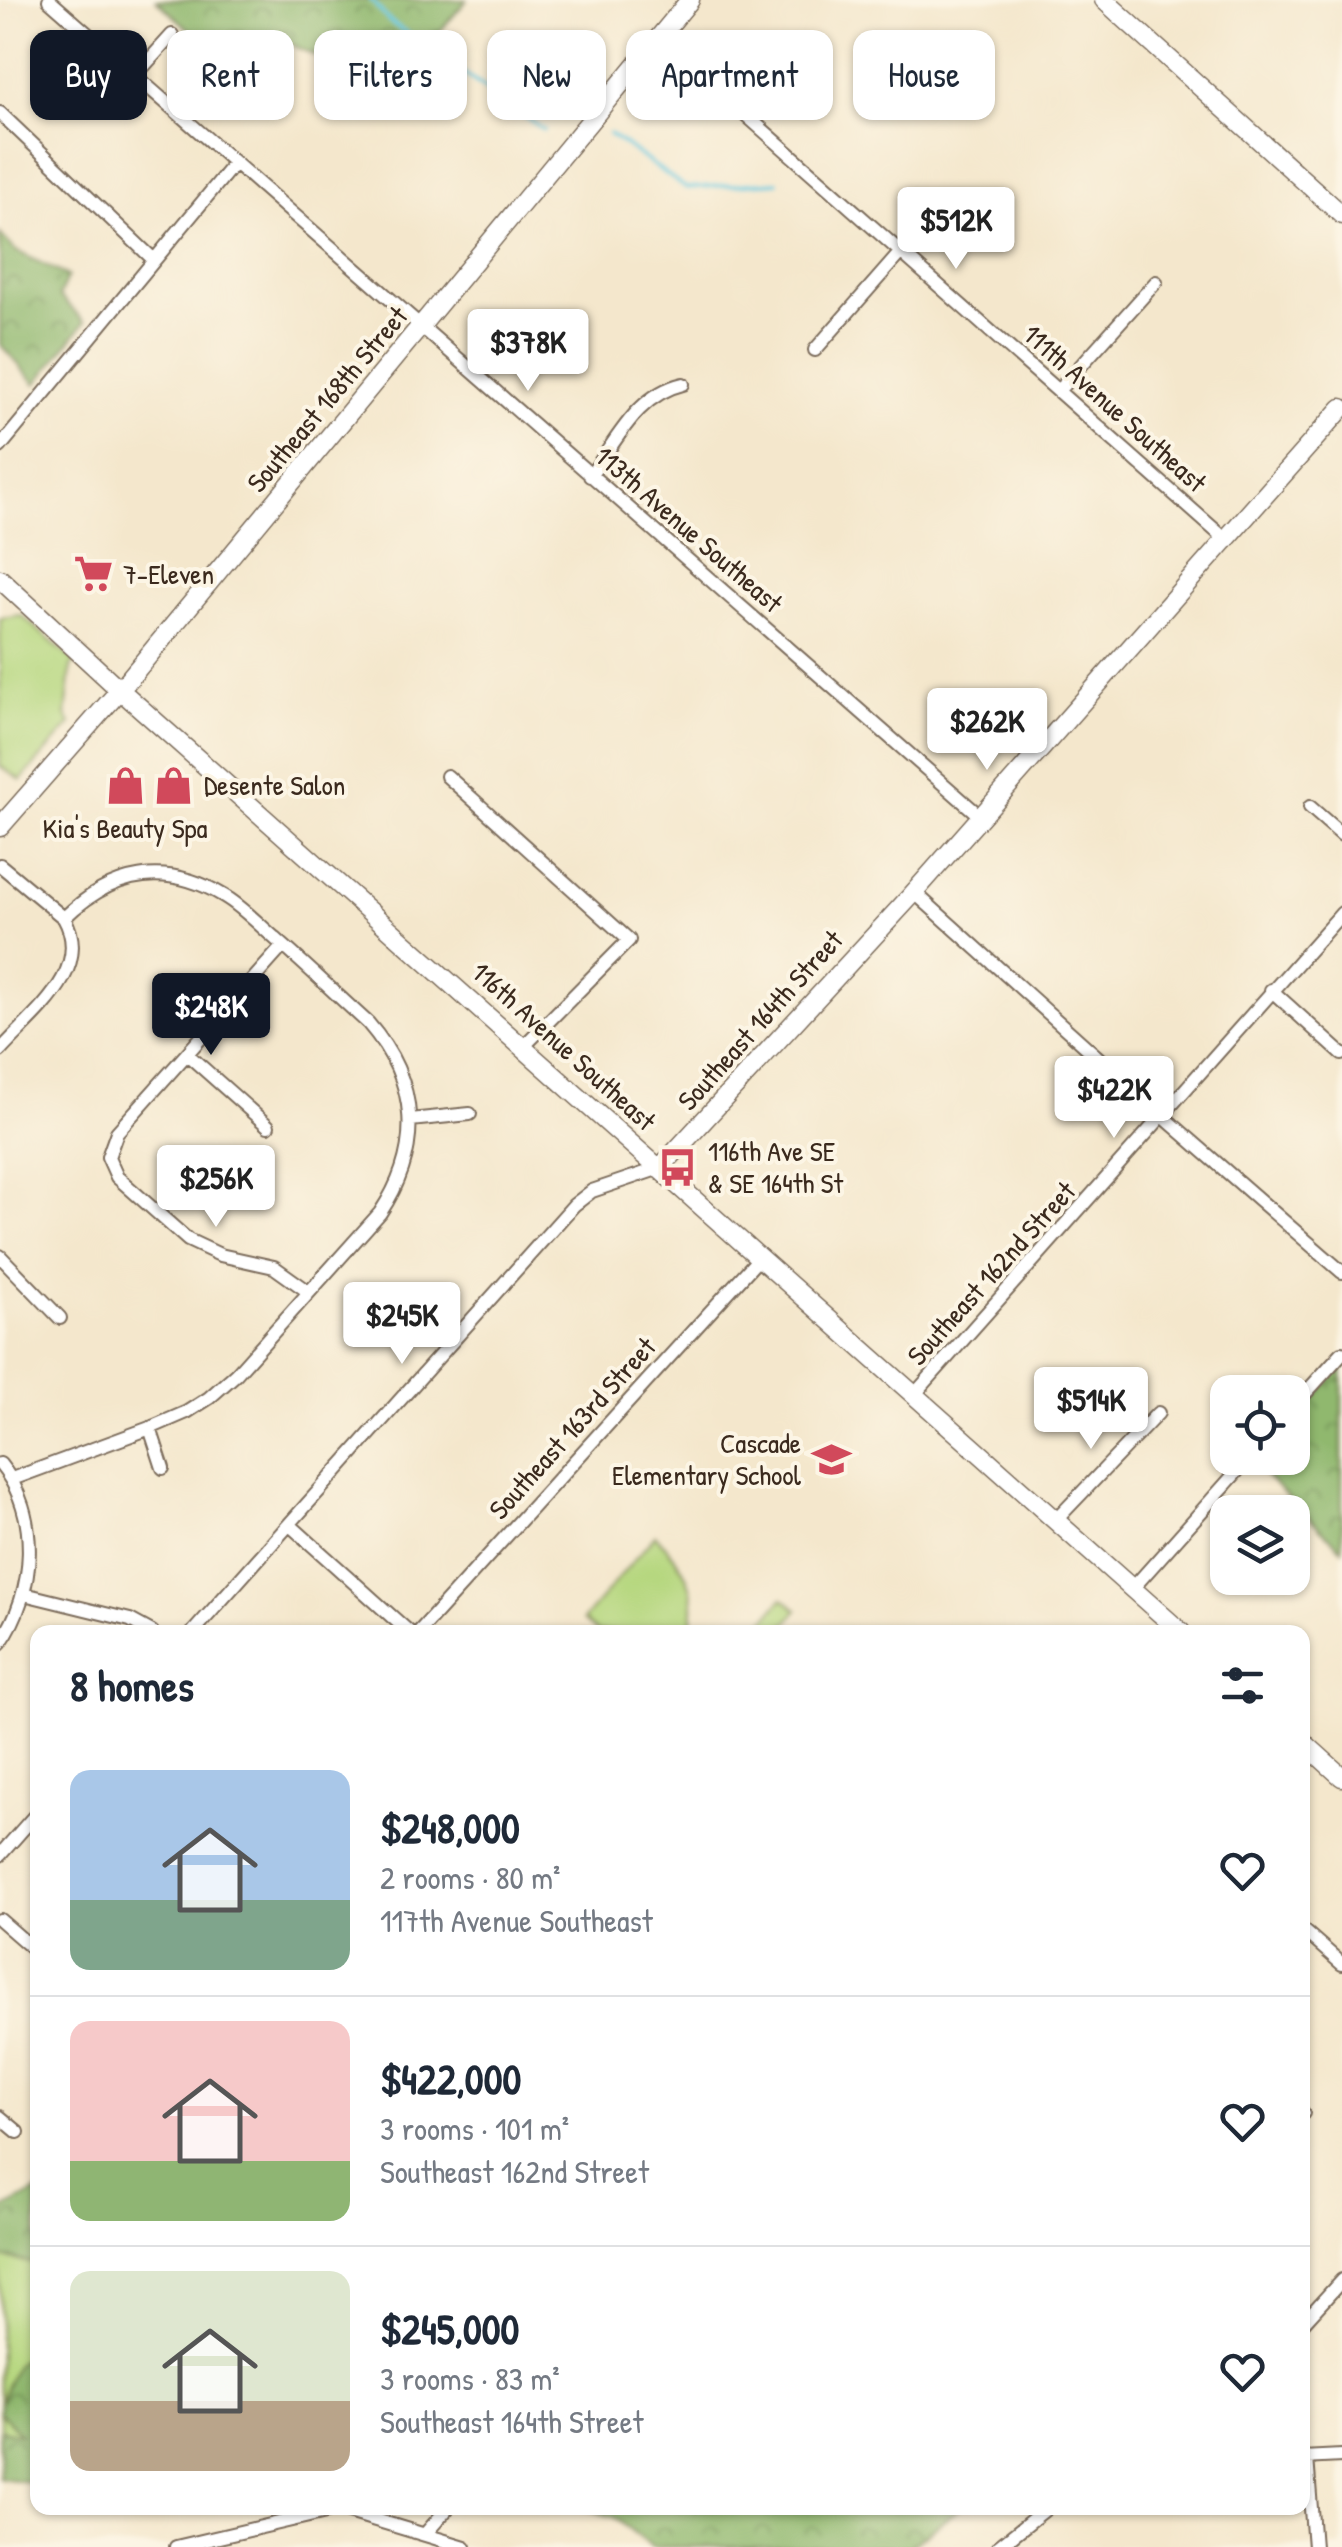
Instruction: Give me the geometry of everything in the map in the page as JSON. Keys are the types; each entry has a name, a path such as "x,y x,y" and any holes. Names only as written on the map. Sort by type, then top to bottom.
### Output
{"street":[{"name":"113th Avenue Southeast","path":"49,0 83,30"},
{"name":"Southeast 168th Street","path":"666,30 690,0"},
{"path":"1106,0 1342,215"},
{"path":"147,62 167,40"},
{"name":"Southeast 168th Street","path":"0,827 120,690 626,78"},
{"name":"113th Avenue Southeast","path":"147,88 981,816"},
{"path":"0,114 154,260"},
{"name":"111th Avenue Southeast","path":"752,120 1224,538"},
{"path":"0,447 233,165"},
{"path":"815,350 901,252"},
{"path":"1058,391 1156,282"},
{"path":"590,476 608,445 657,392 683,384"},
{"name":"Southeast 164th Street","path":"200,1625 574,1205 592,1192 660,1168 914,892 1342,408"},
{"name":"116th Avenue Southeast","path":"0,579 1173,1625"},
{"path":"447,776 628,940 524,1046"},
{"path":"1310,807 1342,836"},
{"path":"0,865 64,918 73,941 68,974 0,1051"},
{"path":"12,1479 188,1412 224,1386 390,1198 406,1158 410,1120 404,1083 384,1041 226,896 174,877 136,876 116,881 83,899 64,918"},
{"path":"914,892 1342,1272"},
{"name":"Southeast 162nd Street","path":"914,1395 1342,913"},
{"path":"283,946 117,1132 108,1158 117,1178 188,1240 220,1255 274,1267 310,1292"},
{"path":"1271,990 1342,1054"},
{"path":"187,1054 268,1126"},
{"path":"410,1120 470,1114"},
{"path":"0,1256 60,1318"},
{"name":"Southeast 163rd Street","path":"425,1625 761,1256"},
{"path":"1310,1388 1342,1352"},
{"path":"1055,1522 1158,1413"},
{"path":"150,1428 163,1468"},
{"path":"0,1464 12,1479 30,1552 24,1594 0,1644"},
{"path":"1132,1590 1234,1475"},
{"path":"290,1525 401,1625"},
{"path":"24,1594 139,1625"},
{"path":"1310,1748 1342,1777"},
{"path":"0,1856 30,1821"},
{"path":"0,1920 30,1946"},
{"path":"1310,1936 1342,1964"},
{"path":"0,2116 18,2132"},
{"path":"1310,2315 1342,2280"},
{"path":"1310,2458 1342,2456"},
{"path":"1310,2507 1314,2547"},
{"path":"176,2547 311,2515"},
{"path":"364,2515 465,2547"},
{"path":"426,2533 442,2515"},
{"path":"998,2547 1037,2515"}],"green space":[{"path":"156,0 467,0 441,30 314,30 314,56 294,46 294,30 190,30"},
{"path":"0,234 16,251 68,276 59,296 85,322 36,384 0,344"},
{"path":"21,615 75,662 71,667 66,715 71,724 21,780 0,766 0,618"},
{"path":"1342,1366 1342,1549 1310,1518 1310,1495 1285,1495 1264,1475 1310,1475 1310,1403"},
{"path":"655,1535 674,1556 691,1591 690,1625 589,1625 583,1620"},
{"path":"783,1598 798,1610 785,1625 760,1625"},
{"path":"30,2195 30,2263 0,2257 0,2211"},
{"path":"0,2232 30,2239 30,2480 0,2476"},
{"path":"30,2354 30,2482 0,2478 0,2430 20,2434 0,2412 16,2364"},
{"path":"607,2515 951,2515 908,2547 652,2547"}],"waterway":[{"path":"371,0 388,20 544,130"},
{"path":"609,134 686,188 777,182"}],"place":[{"name":"7-Eleven","path":"93,574"},
{"name":"Kia's Beauty Spa","path":"125,785"},
{"name":"Desente Salon","path":"174,785"},
{"name":"116th Ave SE & SE 164th St","path":"678,1167"},
{"name":"Cascade Elementary School","path":"831,1459"}]}
